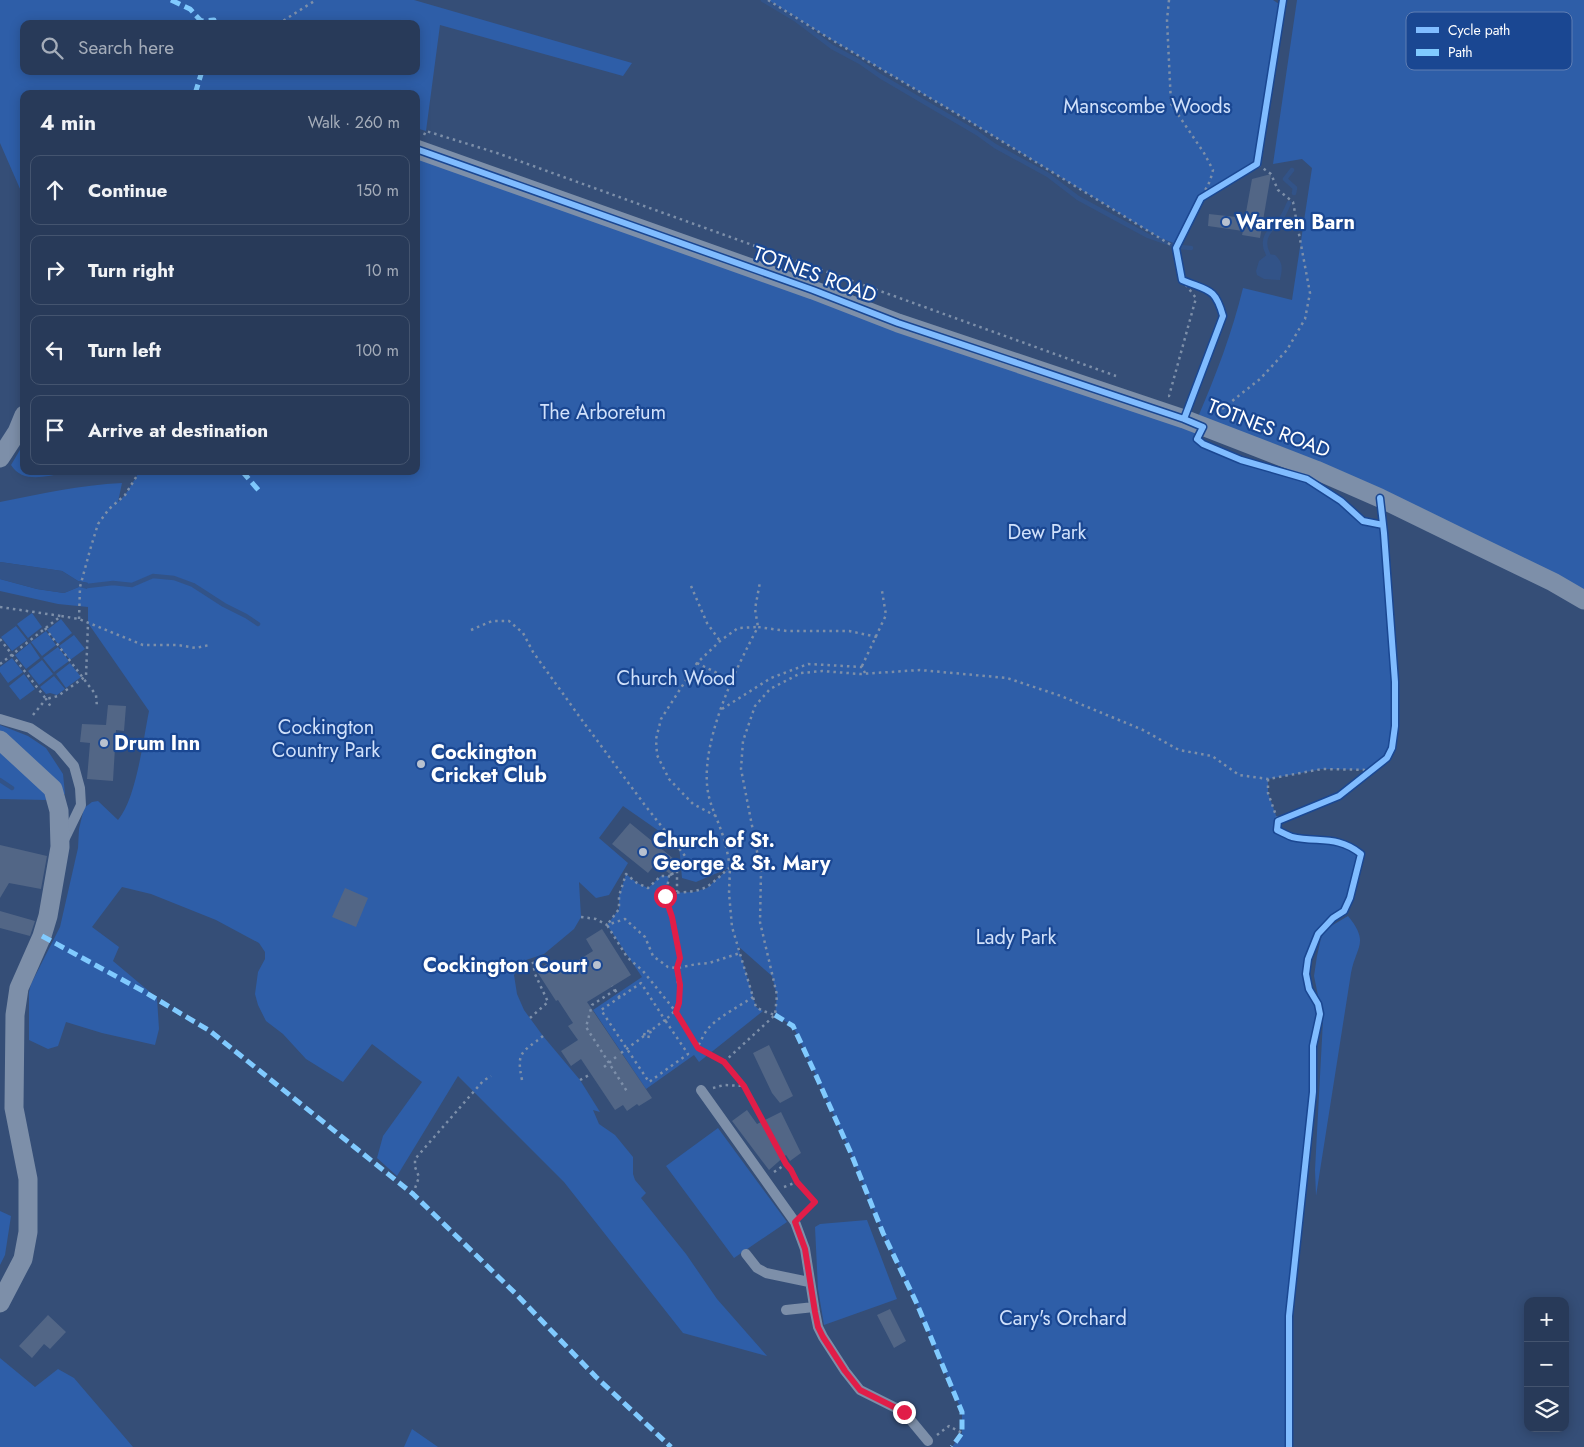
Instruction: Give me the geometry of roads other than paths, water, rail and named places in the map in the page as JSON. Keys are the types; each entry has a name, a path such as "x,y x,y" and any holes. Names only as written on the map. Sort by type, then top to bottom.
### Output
{"street":[{"name":"TOTNES ROAD","path":"420,144 898,323 1203,427 1316,470 1380,498 1544,578 1584,600"},
{"path":"0,458 20,425"},
{"path":"0,740 53,789 59,811 60,847 48,916 42,936 19,988 15,1015 14,1108 28,1179 28,1232 23,1259 0,1303"}],"lane":[{"path":"0,719 30,728 58,747 74,766 80,788 81,804 60,847"},
{"path":"701,1090 795,1222 805,1249 818,1327 823,1337 860,1390 904,1412 928,1441"},
{"path":"746,1254 757,1268 766,1273 809,1282"},
{"path":"786,1310 814,1307"}],"waterway":[{"path":"763,0 795,19 832,47 977,133 995,146 1048,175 1078,198 1148,236 1179,247 1191,248"},
{"path":"1292,170 1285,179 1295,188 1294,193"},
{"path":"1268,254 1265,240 1272,228 1282,217 1289,203"},
{"path":"87,586 113,583 132,585 153,576 174,578 193,585 258,624"},
{"path":"0,780 12,788"}],"place":[{"name":"Warren Barn","path":"1226,222"},
{"name":"Drum Inn","path":"104,743"},
{"name":"Cockington Cricket Club","path":"421,764"},
{"name":"Church of St. George & St. Mary","path":"643,852"},
{"name":"Cockington Court","path":"597,965"}],"park label":[{"name":"Manscombe Woods","path":"1147,106"},
{"name":"The Arboretum","path":"603,412"},
{"name":"Dew Park","path":"1047,532"},
{"name":"Church Wood","path":"676,678"},
{"name":"Cockington Country Park","path":"326,738"},
{"name":"Lady Park","path":"1016,937"},
{"name":"Cary's Orchard","path":"1063,1318"}]}
